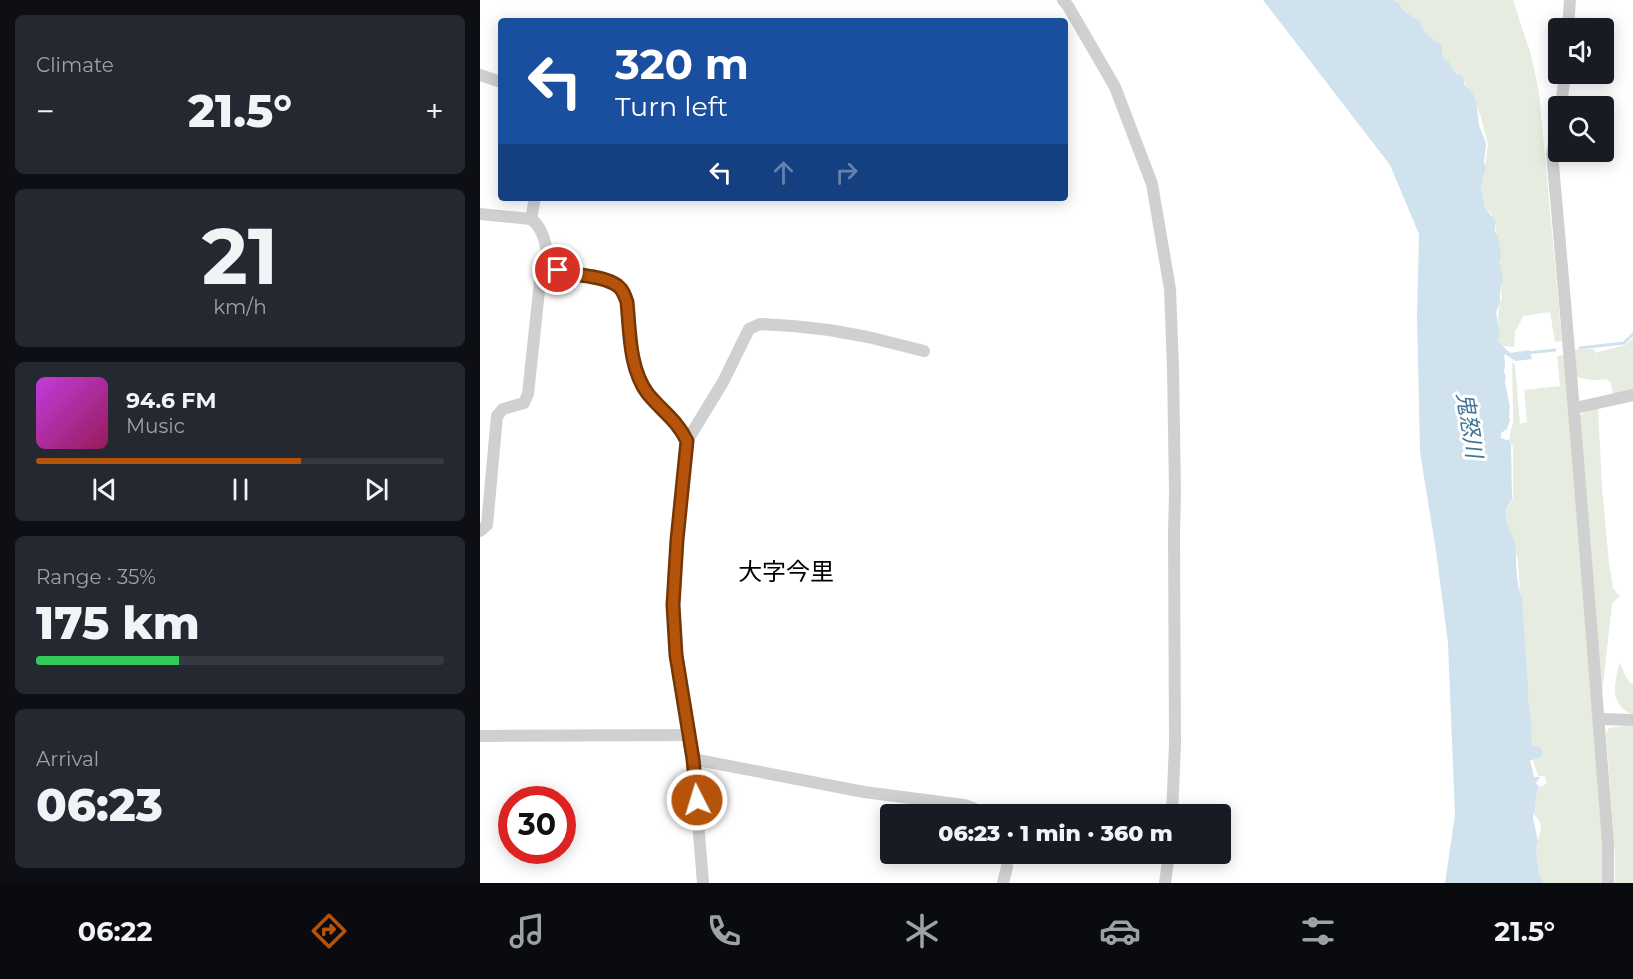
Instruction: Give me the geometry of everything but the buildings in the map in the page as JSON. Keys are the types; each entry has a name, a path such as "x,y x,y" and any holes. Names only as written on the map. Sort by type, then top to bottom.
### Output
{"street":[{"path":"1063,0 1115,87 1152,184 1170,289 1175,491 1175,744 1172,804"},
{"path":"1568,18 1569,0"},
{"path":"480,75 498,81"},
{"path":"1552,162 1575,408 1608,843 1608,883"},
{"path":"531,219 534,201"},
{"path":"480,214 531,219 538,224 542,231 550,265"},
{"path":"550,265 566,273 600,279 619,287 627,302 633,357 638,374 649,394 673,419 687,441"},
{"path":"480,531 487,525 497,416 503,409 524,402 528,394 541,272 550,265"},
{"path":"703,883 693,759 676,655 673,605 687,441 723,382 748,329 760,324 829,330 924,351"},
{"path":"1575,408 1633,395"},
{"path":"1599,719 1633,720"},
{"path":"480,736 689,735"},
{"path":"693,759 864,792 956,804"},
{"path":"1003,883 1007,864"},
{"path":"1165,883 1168,864"}],"shaded area":[{"path":"1393,0 1513,0 1531,55 1539,92 1562,341 1555,342 1550,312 1523,316 1515,331 1514,347 1504,346 1498,341 1499,305 1502,298 1500,289 1503,279 1499,263 1500,252 1495,220 1485,208 1481,188 1488,144 1480,114 1462,76 1456,74 1448,60 1444,59 1420,22"},
{"path":"1633,338 1633,392 1614,396 1610,382 1606,379 1590,380 1575,376 1572,350 1594,349 1595,353 1625,345"},
{"path":"1564,355 1604,883 1544,883 1539,874 1536,849 1541,828 1534,814 1534,807 1539,787 1546,784 1545,776 1538,776 1533,760 1536,748 1532,745 1522,596 1518,561 1506,516 1507,507 1513,499 1513,446 1509,442 1513,414 1512,362 1515,365 1520,424 1527,422 1524,390 1560,386 1557,356"},
{"path":"1598,407 1609,563 1613,588 1620,597 1612,604 1602,693 1580,417 1585,410"},
{"path":"1619,663 1633,685 1633,715 1620,705 1615,693"},
{"path":"1633,725 1633,883 1615,883 1606,733 1609,728"}],"water":[{"name":"鬼怒川","path":"1263,0 1393,0 1398,2 1403,10 1420,22 1425,33 1442,46 1444,59 1448,60 1456,74 1463,76 1464,84 1472,92 1476,101 1479,125 1486,143 1484,163 1486,166 1481,188 1485,208 1495,220 1495,231 1501,255 1499,263 1503,279 1496,313 1500,333 1498,341 1510,353 1529,350 1532,359 1516,361 1504,355 1510,423 1508,429 1501,433 1502,438 1509,439 1511,444 1513,499 1507,507 1506,517 1515,544 1517,578 1522,596 1532,745 1541,748 1543,754 1541,757 1530,760 1534,777 1540,777 1536,783 1539,787 1533,818 1538,841 1536,849 1539,874 1544,883 1445,883 1455,815 1448,643 1420,452 1417,316 1419,234 1390,165"}],"pier":[{"path":"1505,354 1512,359 1512,362 1507,360 1507,372 1513,404 1513,423 1510,431 1505,435 1509,436 1507,440 1501,438 1501,433 1507,429 1510,421 1510,404 1504,371"}],"waterway":[{"path":"1580,348 1624,343 1633,334"},
{"path":"1527,353 1555,350"}],"district":[{"name":"大字今里","path":"786,572"}],"route":[{"path":"558,270 611,282 619,287 627,302 633,357 644,388 673,419 687,441 673,605 676,655 693,759 697,800"}]}
